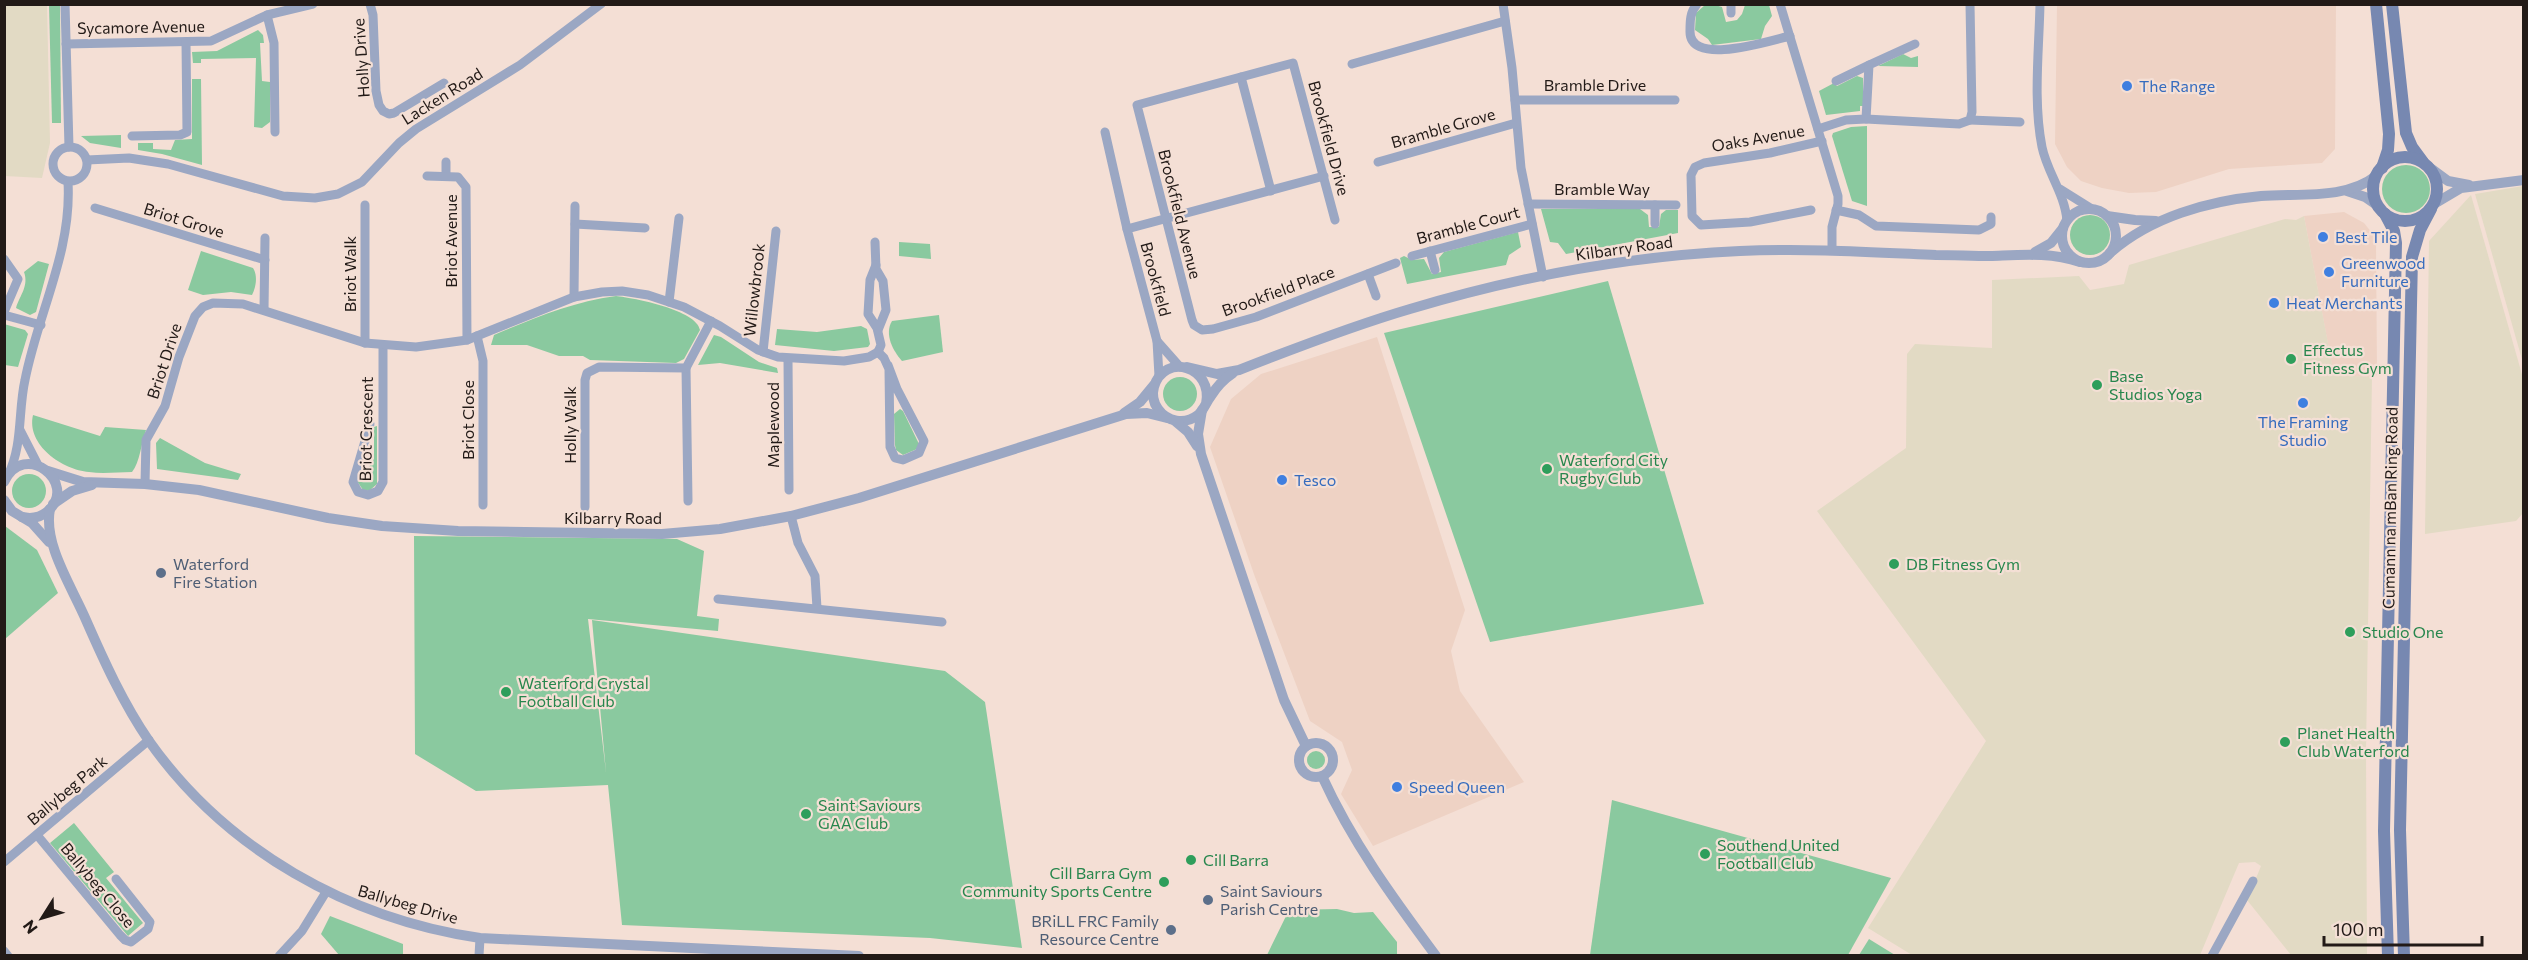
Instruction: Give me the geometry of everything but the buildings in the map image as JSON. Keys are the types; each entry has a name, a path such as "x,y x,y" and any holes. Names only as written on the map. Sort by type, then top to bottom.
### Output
{"main road":[{"path":"2376,4 2389,134 2386,157 2374,191 2382,210 2401,221 2412,221 2422,217 2432,207 2437,194 2437,182 2412,147 2406,133 2392,4"},
{"path":"2379,172 2390,161 2402,158 2413,159 2427,166"},
{"name":"Cumann na mBan Ring Road","path":"2404,956 2400,830 2412,269 2416,239 2432,207"},
{"name":"Cumann na mBan Ring Road","path":"2382,210 2394,231 2396,243 2384,831 2388,956"}],"street":[{"path":"65,4 66,44"},
{"name":"Sycamore Avenue","path":"69,147 66,44 216,40 267,15 313,4"},
{"name":"Lacken Road","path":"87,160 129,158 168,164 283,196 315,198 338,194 362,182 399,143 416,129 520,65 601,4"},
{"path":"1503,4 1527,204 1543,277"},
{"path":"1697,4 1692,12 1690,34 1693,43 1702,50 1737,48 1790,36"},
{"path":"1780,4 1838,196 1832,227 1832,249"},
{"path":"1970,4 1972,112 1970,120"},
{"path":"2040,4 2039,126 2044,155 2063,202 2065,224 2062,234 2065,248 2068,254 2080,261 2098,261 2137,232 2165,219 2232,200 2346,190 2365,184 2379,172"},
{"name":"Holly Drive","path":"370,5 373,15 377,95 383,111 391,114 444,83"},
{"path":"267,15 273,43 275,132"},
{"path":"1352,64 1505,21"},
{"path":"132,136 182,135 187,132 186,42"},
{"path":"1836,81 1915,44"},
{"name":"Brookfield Drive","path":"1240,77 1293,63 1335,220"},
{"path":"1866,119 1869,65"},
{"path":"1240,77 1271,191"},
{"name":"Brookfield Avenue","path":"1198,328 1192,320 1137,105 1240,77"},
{"name":"Bramble Drive","path":"1515,100 1675,100"},
{"path":"1818,129 1846,120 1866,119 1959,124 1970,120 2020,122"},
{"name":"Bramble Grove","path":"1378,162 1516,123"},
{"path":"1105,132 1126,229"},
{"name":"Oaks Avenue","path":"1811,210 1750,222 1701,225 1692,216 1691,175 1695,167 1704,163 1770,153 1821,141"},
{"path":"69,147 78,149 87,160 83,176 68,182 59,178 52,166 55,154 69,147"},
{"path":"446,162 446,176"},
{"path":"2427,166 2448,181 2474,185"},
{"name":"Briot Avenue","path":"427,176 461,179 466,189 467,340"},
{"name":"Brookfield","path":"1157,380 1157,341 1126,229 1324,177"},
{"path":"2432,207 2453,192 2474,185 2523,180"},
{"path":"6,479 14,461 25,376 62,246 68,208 68,182"},
{"path":"2055,182 2069,197 2107,216 2145,221 2165,219"},
{"path":"2346,190 2365,197 2382,210"},
{"name":"Bramble Way","path":"1527,204 1676,205"},
{"name":"Briot Walk","path":"365,205 365,343"},
{"path":"1655,205 1655,224"},
{"path":"575,206 574,297 602,292 640,293 669,302 711,321 763,352 788,359 844,361 865,358 878,352 880,345 878,330 868,314 870,280 876,266"},
{"name":"Briot Grove","path":"94,208 265,260"},
{"path":"2065,224 2078,211 2092,209"},
{"path":"1836,210 1859,215 1876,226 1979,230 1991,224 1991,217"},
{"path":"2107,216 2112,222 2116,238 2110,253"},
{"path":"669,302 679,218"},
{"name":"Bramble Court","path":"1412,256 1532,224"},
{"name":"Kilbarry Road","path":"2029,254 2051,243 2065,224"},
{"path":"575,225 645,228"},
{"name":"Willowbrook","path":"763,352 776,231"},
{"path":"264,310 265,238"},
{"path":"875,242 876,266 882,279 886,310 878,330"},
{"name":"Kilbarry Road","path":"1183,367 1217,374 1239,370 1402,311 1543,277 1623,262 1740,251 1832,249 1968,256 2029,254 2059,256 2080,261"},
{"path":"1430,251 1435,270"},
{"path":"4,259 18,279 4,314 41,325"},
{"name":"Brookfield Place","path":"1198,328 1207,331 1256,317 1396,263"},
{"path":"1368,274 1376,296"},
{"name":"Briot Drive","path":"145,484 146,440 164,411 182,346 198,312 208,304 227,302 264,310 365,343 382,346 428,347 467,340 574,297"},
{"path":"688,501 686,368 711,321"},
{"name":"Briot Close","path":"477,336 483,356 483,505"},
{"name":"Brookfield","path":"1157,341 1183,367"},
{"name":"Briot Crescent","path":"370,424 353,482 358,492 368,495 380,489 383,482 382,346"},
{"path":"878,352 888,365 899,394 924,441 920,453 903,460 895,458 890,447 888,365"},
{"name":"Maplewood","path":"788,359 789,490"},
{"name":"Holly Walk","path":"585,507 587,374 599,367 686,368"},
{"path":"1201,454 1188,432 1156,407 1154,399 1157,380 1165,371 1183,367 1196,371 1206,386 1198,434 1201,454 1284,700 1306,746"},
{"name":"Kilbarry Road","path":"1204,407 1221,382 1239,370"},
{"name":"Kilbarry Road","path":"1118,416 1140,402 1157,380"},
{"path":"1171,420 1190,419 1204,407"},
{"name":"Kilbarry Road","path":"38,465 72,480 96,484 145,484 209,492 356,523 420,530 662,534 728,528 791,516 900,486 1118,416 1147,413 1171,420"},
{"path":"6,479 20,466 38,465 25,443 19,422"},
{"path":"48,471 57,488 48,525 54,550"},
{"name":"Kilbarry Road","path":"14,513 36,518 72,491 96,484"},
{"path":"4,500 14,513 44,534 54,550"},
{"path":"791,516 798,543 815,576 816,608"},
{"name":"Ballybeg Drive","path":"54,550 112,676 149,740 183,782 228,827 285,868 326,892 364,909 405,922 480,938 706,952 859,956"},
{"path":"718,599 942,622"},
{"name":"Ballybeg Park","path":"4,862 149,740"},
{"path":"1322,745 1330,752 1332,766 1322,776 1311,777 1299,765 1300,754 1306,746 1322,745"},
{"path":"1322,776 1361,851 1435,955"},
{"name":"Ballybeg Close","path":"37,835 120,935 131,942 148,929 150,922 116,879"},
{"path":"2212,956 2253,881"},
{"path":"279,956 302,931 326,892"},
{"path":"479,956 480,938"},
{"path":"4,951 8,956"}],"shaded area":[{"path":"5,4 47,5 50,143 42,178 5,176"},
{"path":"2057,5 2336,5 2335,149 2322,163 2229,169 2156,192 2129,193 2081,181 2067,167 2055,144"},
{"path":"2524,186 2523,363 2475,194"},
{"path":"2471,195 2523,378 2523,513 2516,521 2425,534 2429,241"},
{"path":"2344,212 2364,223 2376,238 2377,375 2372,377 2334,376 2304,216"},
{"path":"2304,216 2334,375 2372,377 2366,750 2367,955 2291,955 2247,900 2261,866 2255,862 2239,863 2200,955 1912,955 1868,928 1986,741 1817,511 1906,448 1907,354 1915,344 1992,348 1992,280 2079,276 2090,290 2124,284 2129,265 2285,219 2296,220"},
{"path":"1377,337 1465,610 1451,651 1460,691 1524,782 1373,846 1341,794 1352,770 1342,742 1310,721 1255,577 1210,447 1231,399 1261,374"}],"green space":[{"path":"49,5 60,5 61,123 52,123"},
{"path":"1705,5 1722,7 1726,22 1737,20 1745,5 1769,5 1772,16 1765,26 1761,39 1712,45 1708,39 1695,30 1696,13"},
{"path":"258,30 263,35 264,43 260,43 262,81 270,82 270,122 262,128 254,127 256,58 201,59 201,63 193,63 192,52 217,51"},
{"path":"1903,54 1911,58 1918,56 1918,67 1878,66"},
{"path":"1857,76 1863,78 1863,106 1860,106 1860,111 1826,115 1819,91 1834,83 1837,86"},
{"path":"192,79 201,79 202,165 138,150 138,143 153,143 153,149 171,150 175,140 192,139"},
{"path":"1867,126 1867,206 1852,201 1832,136 1833,133 1851,127"},
{"path":"121,135 121,148 90,143 81,136"},
{"path":"2406,165 2423,172 2430,189 2423,206 2406,213 2389,206 2382,189 2389,172"},
{"path":"1541,209 1640,209 1648,215 1649,227 1659,227 1661,214 1666,210 1678,210 1678,233 1566,254 1558,243 1550,242"},
{"path":"2090,215 2104,221 2110,235 2104,249 2090,255 2076,249 2070,235 2076,221"},
{"path":"1518,232 1521,247 1509,255 1506,265 1407,284 1400,258 1404,256 1412,260 1424,259 1432,274 1441,272 1439,258 1444,252"},
{"path":"899,242 930,244 931,259 899,256"},
{"path":"201,251 253,268 256,282 252,295 231,292 203,295 188,290"},
{"path":"38,261 49,264 36,312 30,315 16,308 25,286 24,272"},
{"name":"Waterford City Rugby Club","path":"1608,281 1704,604 1490,642 1384,333"},
{"path":"616,296 664,306 696,323 700,330 684,359 676,363 590,360 583,356 559,356 527,345 491,345 494,335 553,311"},
{"path":"939,315 943,352 902,361 889,337 892,321"},
{"path":"4,324 25,330 28,334 18,367 5,365"},
{"path":"861,326 867,329 870,344 868,347 834,351 775,345 777,329 817,332"},
{"path":"714,335 721,337 759,362 777,368 778,373 720,363 698,365"},
{"path":"1180,377 1192,382 1197,394 1192,406 1180,411 1168,406 1163,394 1168,382"},
{"path":"900,409 919,444 917,449 903,455 896,450 895,445 894,414"},
{"path":"33,415 100,436 105,427 146,430 135,468 132,472 89,472 58,461 41,446 35,436 32,426"},
{"path":"377,426 377,484 369,491 363,490 357,481 361,469 367,470 374,459 374,427"},
{"path":"160,438 205,463 241,474 238,480 157,469 156,443"},
{"path":"29,474 41,479 46,491 41,503 29,508 17,503 12,491 17,479"},
{"path":"5,526 37,550 58,593 5,639"},
{"name":"Saint Saviours GAA Club","path":"414,536 677,539 704,551 697,616 719,619 718,631 588,619 606,772 592,620 945,671 985,702 1022,948 930,938 622,925 608,785 476,791 415,754"},
{"path":"1316,751 1322,754 1325,760 1322,766 1316,769 1310,766 1307,760 1310,754"},
{"name":"Southend United Football Club","path":"1612,800 1891,878 1848,955 1590,955"},
{"path":"74,823 114,872 106,878 143,923 128,936 50,843"},
{"path":"1337,909 1354,913 1373,912 1397,942 1397,955 1267,955 1289,910"},
{"path":"330,916 403,944 403,955 339,955 321,934"},
{"path":"1869,939 1895,955 1859,955"}],"place":[{"name":"The Range","path":"2127,86"},
{"name":"Best Tile","path":"2323,237"},
{"name":"Greenwood Furniture","path":"2329,272"},
{"name":"Heat Merchants","path":"2274,303"},
{"name":"Effectus Fitness Gym","path":"2291,359"},
{"name":"Base Studios Yoga","path":"2097,385"},
{"name":"The Framing Studio","path":"2303,403"},
{"name":"Waterford City Rugby Club","path":"1547,469"},
{"name":"Tesco","path":"1282,480"},
{"name":"DB Fitness Gym","path":"1894,564"},
{"name":"Waterford Fire Station","path":"161,573"},
{"name":"Studio One","path":"2350,632"},
{"name":"Waterford Crystal Football Club","path":"506,692"},
{"name":"Planet Health Club Waterford","path":"2285,742"},
{"name":"Speed Queen","path":"1397,787"},
{"name":"Saint Saviours GAA Club","path":"806,814"},
{"name":"Southend United Football Club","path":"1705,854"},
{"name":"Cill Barra","path":"1191,860"},
{"name":"Cill Barra Gym Community Sports Centre","path":"1164,882"},
{"name":"Saint Saviours Parish Centre","path":"1208,900"},
{"name":"BRiLL FRC Family Resource Centre","path":"1171,930"}]}
